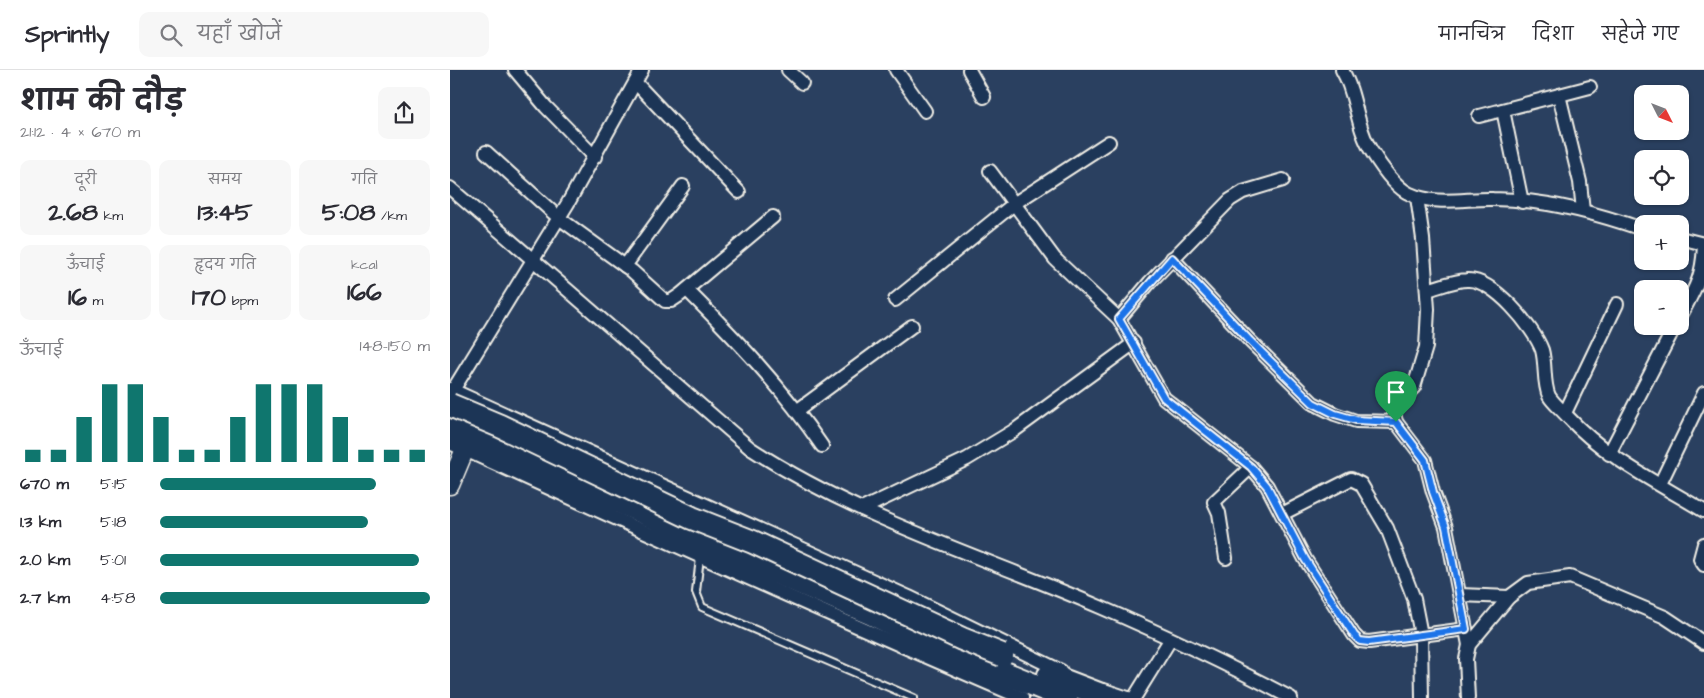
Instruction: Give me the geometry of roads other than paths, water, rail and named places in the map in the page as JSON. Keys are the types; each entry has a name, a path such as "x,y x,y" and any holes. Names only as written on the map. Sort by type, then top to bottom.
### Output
{"highway":[{"path":"451,395 500,426 692,518 753,542 1066,698"},
{"path":"450,428 999,663 1109,698"}],"street":[{"path":"515,70 546,107 595,157"},
{"path":"450,418 451,395 595,157 642,70"},
{"path":"788,70 802,83"},
{"path":"896,70 926,111"},
{"path":"969,70 984,97"},
{"path":"1342,70 1371,151 1402,190 1416,197 1448,200 1494,198 1583,211 1634,227"},
{"path":"636,83 739,192"},
{"path":"1479,116 1590,87"},
{"path":"1559,95 1580,182 1583,211"},
{"path":"1503,110 1522,202"},
{"path":"895,300 1015,203 1109,142"},
{"path":"486,152 559,218 625,266 665,301 671,301 687,290 773,217"},
{"path":"990,171 1055,259 1119,319 1164,398 1251,467 1267,486 1305,559 1354,635 1360,641 1369,642 1466,629"},
{"path":"1119,319 1172,258 1236,196 1283,180"},
{"path":"625,266 682,186"},
{"path":"450,188 750,448 799,479 862,510 983,561 1100,607 1291,698"},
{"path":"1416,197 1423,239 1427,290 1426,347 1421,370 1414,387 1396,405 1394,413 1396,422 1425,460 1433,492 1446,527 1469,645 1466,659 1468,698"},
{"path":"1689,240 1704,244 1703,267 1700,279 1689,300"},
{"path":"1172,258 1250,341 1313,403 1335,414 1356,420 1396,422"},
{"path":"1427,290 1468,280 1481,282 1502,297 1536,336 1542,353 1549,395 1565,413 1609,454 1636,473 1660,484 1704,511"},
{"path":"687,290 747,351 798,410 822,446"},
{"path":"1565,413 1617,304"},
{"path":"798,410 912,326"},
{"path":"1609,454 1670,335"},
{"path":"862,510 967,459 1015,430 1134,343"},
{"path":"1660,484 1704,393"},
{"path":"451,395 909,598 1070,676 1128,698"},
{"path":"450,485 458,446 700,558 1022,698"},
{"path":"1226,558 1219,513 1214,502 1251,467"},
{"path":"1282,514 1350,479 1361,484 1387,528 1414,599 1421,635 1422,698"},
{"path":"1704,544 1700,559 1704,565"},
{"path":"1469,645 1509,597 1528,583 1570,577 1665,617 1704,643"},
{"path":"1460,595 1509,597"},
{"path":"1134,698 1170,640"}],"lane":[{"path":"700,558 696,592 702,607 914,698"}]}
